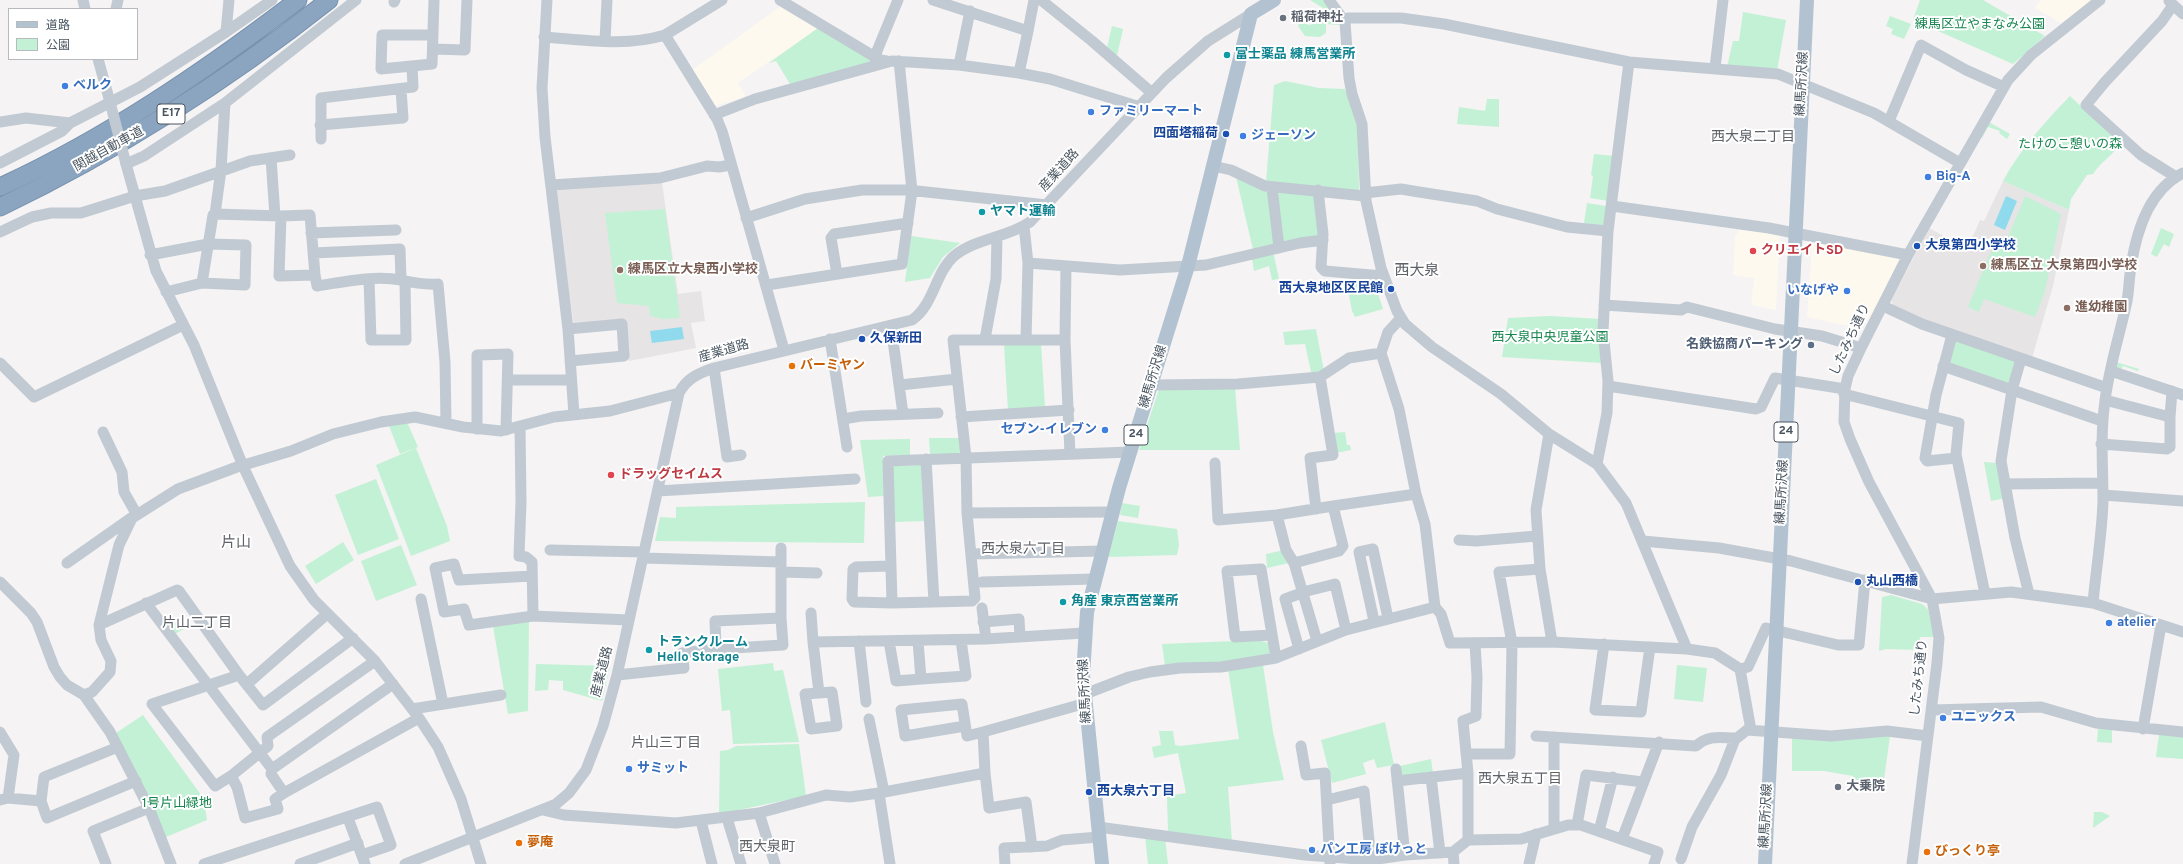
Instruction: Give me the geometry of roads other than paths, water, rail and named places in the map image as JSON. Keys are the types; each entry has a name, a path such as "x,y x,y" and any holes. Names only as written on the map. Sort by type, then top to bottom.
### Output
{"highway":[{"name":"関越自動車道","path":"0,187 92,140 165,95 298,0"},
{"name":"関越自動車道","path":"0,207 89,161 155,124 205,92 278,40 329,0"}],"main road":[{"path":"1252,14 1274,0"},
{"name":"練馬所沢線","path":"1765,864 1807,0"},
{"name":"練馬所沢線","path":"1102,864 1083,675 1084,633 1094,579 1188,266 1252,14"}],"street":[{"path":"226,32 229,0"},
{"path":"0,163 62,130 70,123 140,87 226,32 272,0"},
{"path":"126,164 144,156 225,103 356,0"},
{"path":"433,35 382,35 381,70 432,64 432,50 433,35 434,0"},
{"path":"432,50 465,50 467,0"},
{"path":"547,0 542,88 545,137 568,329 574,415"},
{"path":"605,41 607,0"},
{"path":"702,12 704,0"},
{"path":"544,37 630,42 665,35 722,0"},
{"path":"780,0 798,5 875,62"},
{"path":"875,62 898,0"},
{"path":"933,0 1028,31"},
{"path":"1019,73 1034,0"},
{"path":"1040,0 1092,41 1152,93"},
{"path":"1329,0 1344,19 1352,94 1362,124 1365,194 1383,276 1401,318 1432,347 1501,394 1549,434 1597,464 1626,503 1687,649"},
{"path":"1715,68 1723,0"},
{"name":"したみち通り","path":"1912,864 1932,710 1939,638 1932,599 1869,482 1844,422 1845,392 1848,376 1908,254 2013,73 2031,55 2100,0"},
{"path":"2093,603 2103,495 2101,444 2102,421 2107,388 2127,299 2135,245 2143,220 2162,190 2179,175 2141,155 2086,105 2109,77 2165,17 2170,2 2183,14"},
{"path":"958,65 970,11"},
{"name":"産業道路","path":"405,864 556,804 569,793 586,770 603,726 617,675 679,393 683,385 693,376 714,368 912,320 921,312 947,264 954,257 970,246 997,238 1024,226 1047,205 1166,78 1208,40 1252,14"},
{"path":"1344,19 1401,18 1436,23 1629,62 1778,74 1874,113 1960,163"},
{"path":"665,35 714,114 722,131 746,218 767,285 784,350"},
{"path":"1889,121 1921,44 1966,70 2004,87"},
{"path":"100,61 150,255 166,292 194,345 244,466 293,571 305,591 375,661 419,718 438,747 452,775 481,864"},
{"path":"714,114 755,99 875,62 887,61 958,65 1019,73 1050,80 1140,107"},
{"path":"767,285 902,264 912,191 899,61"},
{"path":"1597,464 1607,413 1608,386 1603,331 1608,231 1629,62"},
{"path":"321,139 320,98 413,87 412,66"},
{"path":"320,125 403,118 401,89"},
{"path":"202,283 213,215 215,214 221,170 225,103"},
{"path":"0,122 26,118 70,123"},
{"path":"0,232 32,217 51,213 81,213 135,196 165,191 250,161 290,154"},
{"path":"271,158 278,216 279,276 315,275"},
{"path":"551,185 660,178 707,166 719,167 731,164"},
{"path":"1213,166 1231,170 1265,186 1365,194 1401,189 1477,201 1497,209 1567,227 1608,231"},
{"path":"1272,187 1279,248"},
{"path":"746,218 805,199 862,190 912,191 1047,205"},
{"path":"1318,190 1323,240 1321,267 1324,271 1383,276"},
{"path":"1612,206 1796,232 1908,254"},
{"path":"215,214 278,216 310,215 317,286 370,279 403,281 422,285 438,284 446,362 446,423"},
{"path":"837,274 831,238 834,234 908,223"},
{"path":"1024,226 1028,264 1026,340"},
{"path":"311,233 396,230"},
{"path":"985,340 996,279 997,238"},
{"path":"1028,264 1126,270 1206,265 1279,248 1323,240"},
{"path":"150,255 208,244 246,245 245,285 202,283 166,292"},
{"path":"313,253 400,249 406,340 371,340 370,279"},
{"path":"1066,266 1066,340 1070,454"},
{"path":"1604,305 1681,310 1687,307 1775,329 1822,336 1861,348"},
{"path":"1883,306 1922,324 1952,335 2107,388"},
{"path":"1401,318 1388,332 1381,353 1399,409 1416,494 1425,524 1435,606 1441,614 1450,643 1552,642 1687,649 1715,653 1740,669 1748,667 1764,629 1767,628 1838,645 1859,646 1865,580"},
{"path":"568,329 622,324 624,356 570,361"},
{"path":"0,363 34,397 183,325"},
{"path":"891,326 903,414"},
{"path":"1952,335 1943,366 1932,417 1926,460 1956,458"},
{"path":"830,339 847,447"},
{"path":"890,566 856,567 853,569 852,598 854,602 892,603 972,601 975,598 967,513 966,457 953,340 1066,340"},
{"path":"1152,385 1245,383 1320,377 1349,358 1381,353"},
{"path":"477,429 477,355 508,354 506,430"},
{"path":"2021,359 2012,390 2001,461 2015,538 2029,594"},
{"path":"1943,366 2102,421"},
{"path":"714,368 727,457 741,455"},
{"path":"2111,371 2183,395"},
{"path":"1316,509 1310,458 1333,455 1320,377"},
{"path":"900,385 957,379"},
{"path":"1608,386 1756,409 1761,407 1774,379 1789,380 1845,392 1932,417 1959,423 1956,458 1986,594"},
{"path":"508,380 571,380"},
{"path":"2101,444 2167,449 2170,446 2172,391"},
{"path":"68,563 134,516 178,489 291,451 355,427 415,417 477,429 506,430 537,420 610,411 679,393"},
{"path":"2105,400 2170,417"},
{"path":"961,417 1068,410"},
{"path":"843,419 903,414 938,413"},
{"path":"520,426 521,502 519,556 526,557 532,562 533,616"},
{"path":"84,695 92,692 110,672 111,661 101,640 99,625 119,545 134,516 124,492 122,472 103,432"},
{"path":"1549,434 1536,510 1540,569 1552,642"},
{"path":"892,603 888,461 1131,452"},
{"path":"926,459 934,602"},
{"path":"1215,463 1218,520 1277,515 1416,494"},
{"path":"658,491 855,479"},
{"path":"2005,484 2102,483"},
{"path":"2103,495 2183,501"},
{"path":"1294,563 1339,551 1343,546 1333,506"},
{"path":"967,513 1113,512"},
{"path":"1277,515 1286,550 1294,563 1317,642"},
{"path":"1459,540 1476,541 1537,536"},
{"path":"1643,541 1719,548 1779,558 1932,599 2011,592 2093,603 2183,632"},
{"path":"617,675 684,668 682,653 716,648 783,645 781,618 781,548"},
{"path":"1374,621 1359,552 1373,549 1388,618"},
{"path":"550,550 643,555 781,567 817,573"},
{"path":"971,554 1102,551"},
{"path":"532,576 459,580 454,564 435,568 444,612 464,609 469,625 533,616 629,620"},
{"path":"1271,635 1235,637 1227,571 1262,569 1271,635 1276,658"},
{"path":"1466,754 1510,754 1512,643 1500,572 1540,569"},
{"path":"982,582 1094,579"},
{"path":"0,582 31,613 37,622 54,667 60,677 67,685 84,695 118,747 149,808 171,864"},
{"path":"1299,649 1285,599 1335,584 1346,630"},
{"path":"99,625 146,603 179,590 239,675 264,705 353,638"},
{"path":"421,599 443,704"},
{"path":"146,603 181,652 209,685 272,770 271,774 284,794"},
{"path":"965,726 905,736 901,710 962,704 967,736 1085,699 1129,677 1150,672 1180,668 1221,667 1276,658 1346,630 1374,621 1435,606"},
{"path":"982,608 986,639"},
{"path":"812,613 812,642 819,693"},
{"path":"247,684 327,614"},
{"path":"716,648 715,621 781,618"},
{"path":"983,622 1019,619 1020,637"},
{"path":"2143,729 2160,625"},
{"path":"812,642 961,640 1084,633"},
{"path":"889,641 896,681 966,676 961,640"},
{"path":"859,641 866,702"},
{"path":"918,641 921,679"},
{"path":"1468,840 1468,773 1463,721 1476,716 1477,677 1475,643"},
{"path":"1604,644 1595,710 1641,712 1650,647"},
{"path":"239,675 152,704 215,786 231,776 268,746 267,737 375,661"},
{"path":"1740,669 1751,730"},
{"path":"272,770 393,684"},
{"path":"412,709 501,695"},
{"path":"1932,710 2041,707 2096,723 2183,732"},
{"path":"231,776 237,786 245,818 278,808 274,800 419,718"},
{"path":"869,719 881,793 890,864"},
{"path":"1681,859 1692,827 1721,775 1735,738 1747,730 1838,736 1863,732 1887,731 1928,736"},
{"path":"0,732 14,755 4,799 41,801"},
{"path":"983,732 985,773 989,808 1026,802 1032,847"},
{"path":"1536,736 1658,742 1696,746 1702,740 1719,736 1735,738"},
{"path":"1554,737 1554,829"},
{"path":"1622,839 1658,742"},
{"path":"1301,746 1306,775 1325,773 1330,860"},
{"path":"118,747 44,777 41,801 47,818 136,781"},
{"path":"1396,769 1405,855"},
{"path":"542,810 564,815 668,823 701,821 759,813 826,794 850,797 881,793 985,773"},
{"path":"1397,781 1468,773"},
{"path":"1577,825 1586,775 1613,777 1643,782"},
{"path":"1431,777 1440,853"},
{"path":"1599,831 1613,777"},
{"path":"1327,800 1364,791 1378,861"},
{"path":"204,864 348,818 377,807 392,845 363,860 348,818"},
{"path":"106,864 93,831 149,808"},
{"path":"759,813 775,864"},
{"path":"727,818 741,864"},
{"path":"701,821 712,864"},
{"path":"1005,864 1004,848 1047,846 1062,840 1099,832 1287,858 1378,861 1405,855 1453,852 1468,840 1521,839 1554,829 1577,825 1599,831 1658,852 1654,864"},
{"path":"1529,864 1536,834"},
{"path":"300,864 358,843"},
{"path":"1453,852 1454,864"}],"water":[{"path":"2006,196 2017,201 2005,230 1994,225"},
{"path":"682,327 684,339 652,343 650,331"}],"place":[{"name":"稲荷神社","path":"1283,18"},
{"name":"富士薬品 練馬営業所","path":"1227,55"},
{"name":"ベルク","path":"65,86"},
{"name":"ファミリーマート","path":"1091,112"},
{"name":"四面塔稲荷","path":"1226,134"},
{"name":"ジェーソン","path":"1243,136"},
{"name":"Big-A","path":"1928,177"},
{"name":"ヤマト運輸","path":"982,212"},
{"name":"大泉第四小学校","path":"1917,246"},
{"name":"クリエイトSD","path":"1753,251"},
{"name":"練馬区立 大泉第四小学校","path":"1983,266"},
{"name":"練馬区立大泉西小学校","path":"620,270"},
{"name":"西大泉地区区民館","path":"1391,289"},
{"name":"いなげや","path":"1847,291"},
{"name":"進幼稚園","path":"2067,308"},
{"name":"久保新田","path":"862,339"},
{"name":"名鉄協商パーキング","path":"1811,345"},
{"name":"バーミヤン","path":"792,366"},
{"name":"セブン-イレブン","path":"1105,430"},
{"name":"ドラッグセイムス","path":"611,475"},
{"name":"丸山西橋","path":"1858,582"},
{"name":"角産 東京西営業所","path":"1063,602"},
{"name":"atelier","path":"2109,623"},
{"name":"トランクルーム Hello Storage","path":"649,650"},
{"name":"ユニックス","path":"1943,718"},
{"name":"サミット","path":"629,769"},
{"name":"大乗院","path":"1838,787"},
{"name":"西大泉六丁目","path":"1089,792"},
{"name":"夢庵","path":"519,843"},
{"name":"パン工房 ぽけっと","path":"1312,850"},
{"name":"びっくり亭","path":"1927,852"}],"district":[{"name":"西大泉二丁目","path":"1753,138"},
{"name":"西大泉","path":"1417,272"},
{"name":"片山","path":"236,544"},
{"name":"西大泉六丁目","path":"1023,550"},
{"name":"片山二丁目","path":"197,624"},
{"name":"片山三丁目","path":"666,744"},
{"name":"西大泉五丁目","path":"1520,780"},
{"name":"西大泉町","path":"767,848"}],"park label":[{"name":"練馬区立やまなみ公園","path":"1980,25"},
{"name":"たけのこ憩いの森","path":"2070,145"},
{"name":"西大泉中央児童公園","path":"1550,338"},
{"name":"1号片山緑地","path":"177,804"}]}
